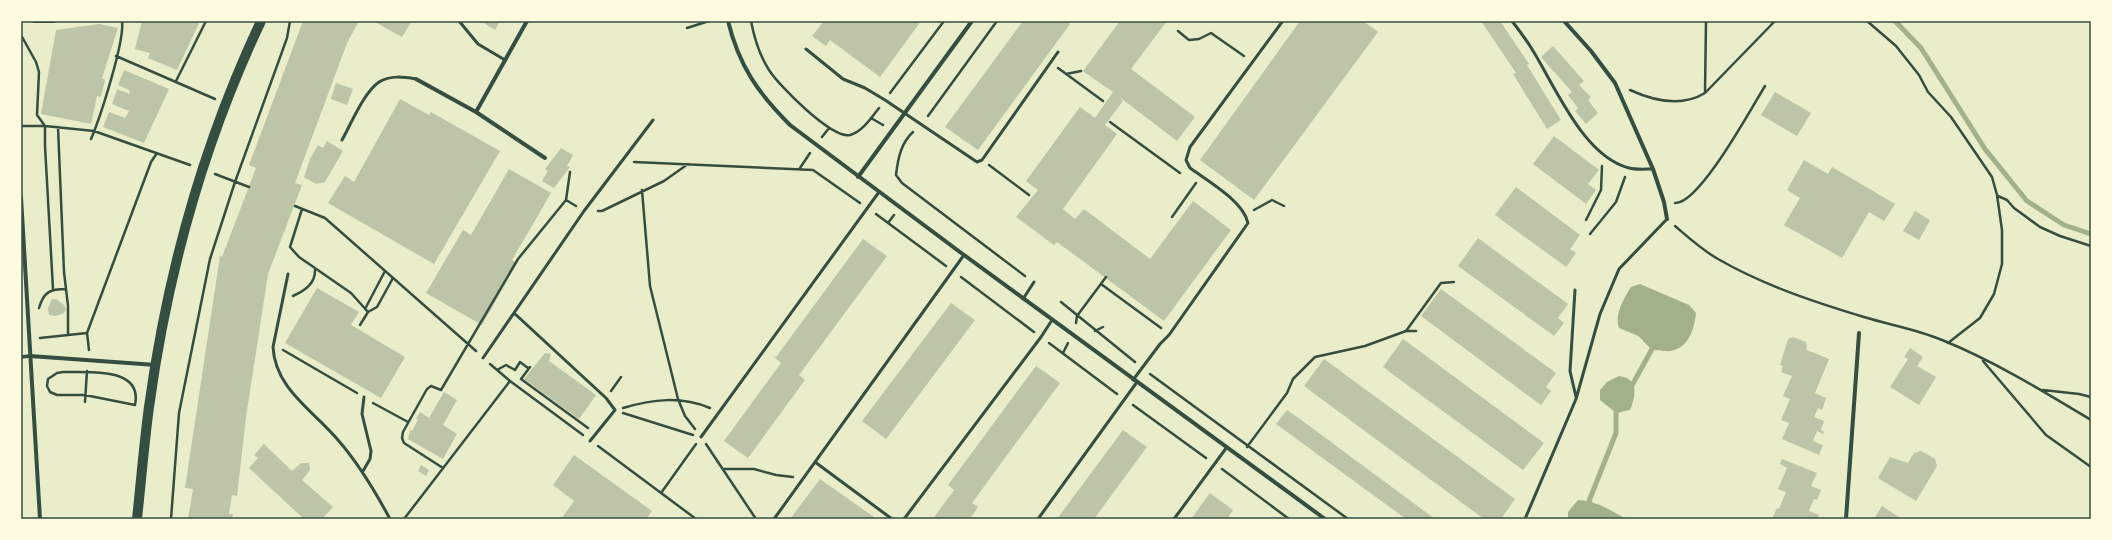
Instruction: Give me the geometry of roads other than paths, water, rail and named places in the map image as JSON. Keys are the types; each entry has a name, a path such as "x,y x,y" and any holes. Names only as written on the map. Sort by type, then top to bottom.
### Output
{"main road":[{"path":"137,519 149,408 156,365 181,248 203,170 226,104 261,21"}],"street":[{"path":"34,21 54,21"},
{"path":"476,112 527,21"},
{"path":"728,21 738,56 750,78 766,101 790,125 1023,299 1325,519"},
{"path":"858,177 972,21"},
{"path":"1564,21 1591,51 1615,83 1653,169 1664,202 1667,219"},
{"path":"416,79 476,112 545,158"},
{"path":"21,197 40,519"},
{"path":"1846,519 1859,333"},
{"path":"21,357 30,356 156,365"}],"lane":[{"path":"458,21 478,44 505,60"},
{"path":"1512,21 1530,46 1557,96 1574,121 1601,153 1629,168 1653,169"},
{"path":"1038,519 1124,399 1142,368 1160,344 1169,335 1244,231 1248,223 1246,215 1239,205 1190,168 1186,160 1190,147 1282,22"},
{"path":"806,49 843,79 865,88 923,123 977,162 982,160 1058,52"},
{"path":"342,140 371,89 380,81 396,76 416,79"},
{"path":"483,358 584,211 653,120"},
{"path":"701,437 879,192"},
{"path":"1525,519 1576,399 1600,314 1619,269 1667,219"},
{"path":"774,519 964,255"},
{"path":"288,274 273,347 278,371 294,395 338,439 363,471 390,519"},
{"path":"1023,299 1034,282"},
{"path":"1575,290 1570,364 1576,399"},
{"path":"514,313 606,398 615,410 590,441"},
{"path":"904,519 1041,338 1052,320"},
{"path":"363,471 370,459 370,451 362,414 364,397"},
{"path":"1174,519 1227,447"},
{"path":"815,462 892,519"}],"waterway":[{"path":"1895,21 1921,48 1985,149 2027,201 2064,225 2091,234"},
{"path":"1630,389 1652,349"},
{"path":"1597,519 1589,501 1616,433 1616,413 1619,408"}]}
